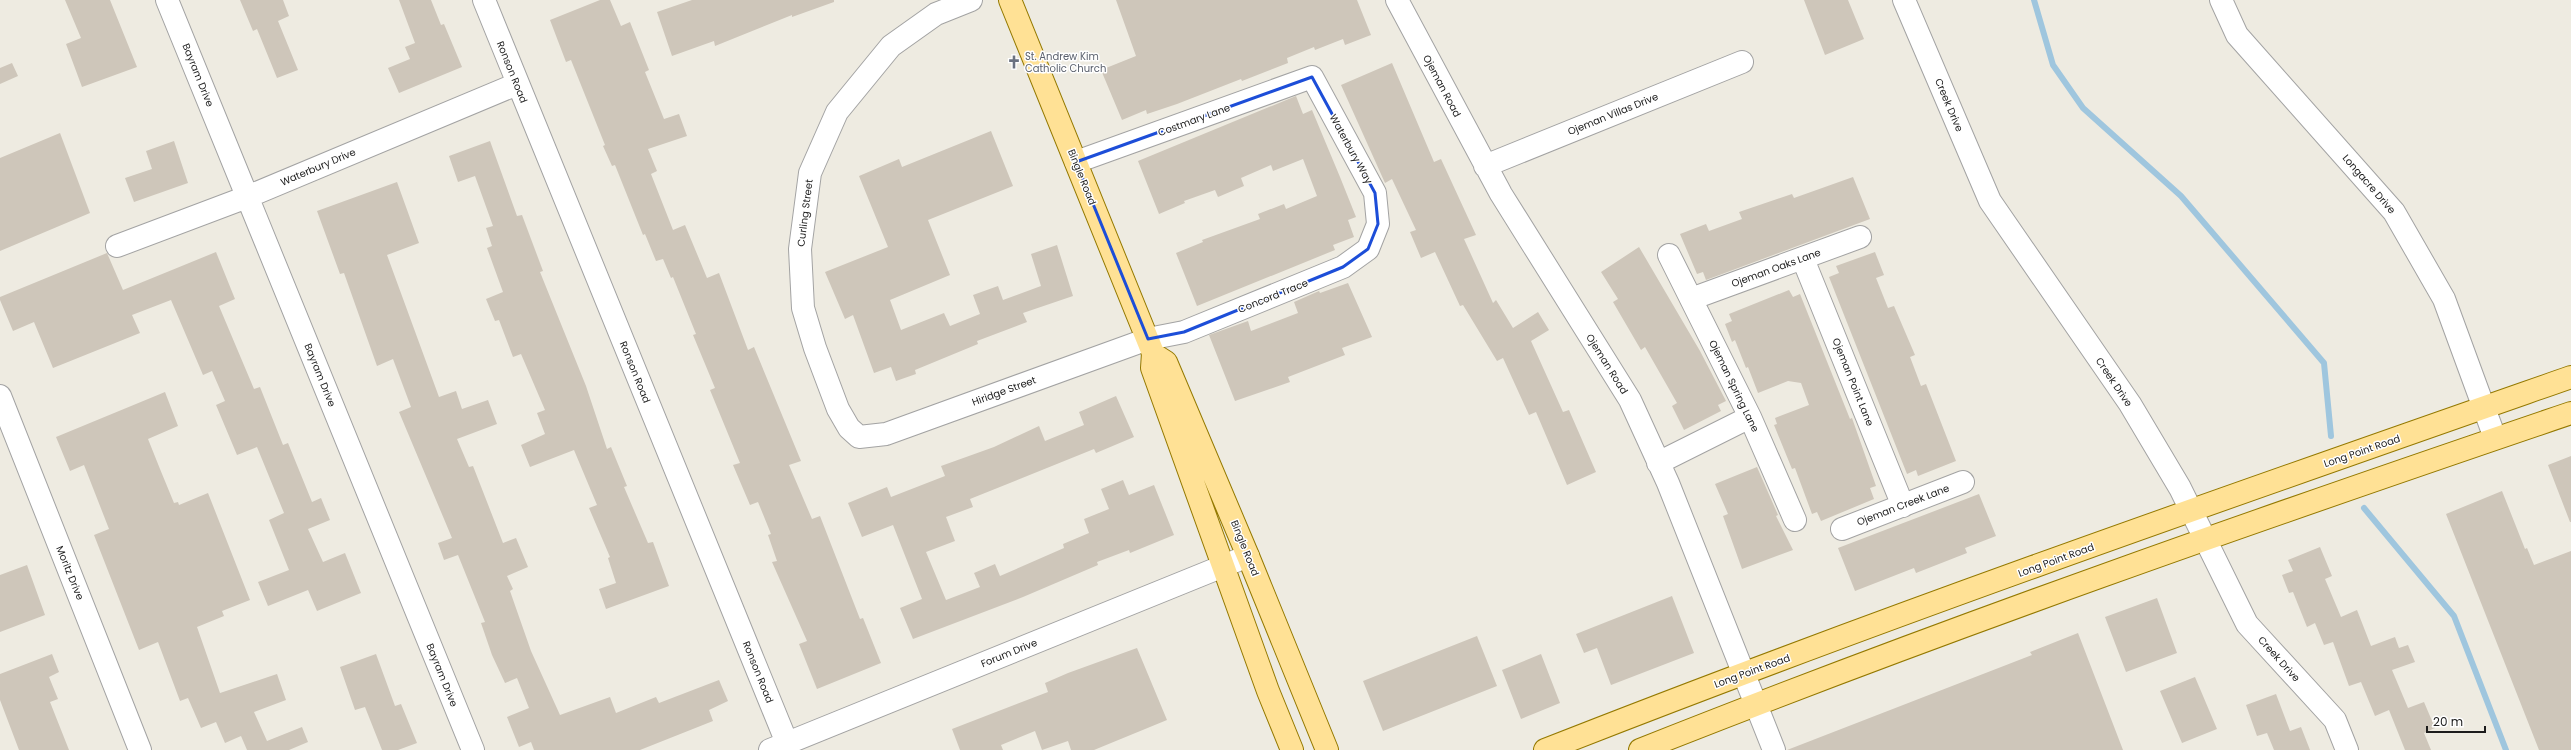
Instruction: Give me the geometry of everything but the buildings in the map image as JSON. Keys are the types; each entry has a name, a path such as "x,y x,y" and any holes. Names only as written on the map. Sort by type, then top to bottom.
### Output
{"main road":[{"name":"Bingle Road","path":"1010,0 1150,346 1152,368 1268,691 1292,750"},
{"name":"Bingle Road","path":"1150,346 1166,362 1248,556 1327,750"},
{"name":"Long Point Road","path":"1555,748 1742,674 2191,511 2571,377"},
{"path":"1640,750 1755,705 2205,539 2571,413"}],"street":[{"name":"Bayram Drive","path":"167,0 473,750"},
{"name":"Ronson Road","path":"484,0 779,747"},
{"name":"Curling Street","path":"859,437 849,428 838,409 815,348 803,308 800,249 810,173 837,112 891,46 936,14 971,0"},
{"name":"Ojeman Road","path":"1397,0 1485,166 1630,400 1658,463 1774,750"},
{"name":"Creek Drive","path":"1904,0 1990,201 2130,404 2180,488 2247,624 2335,720 2347,750"},
{"name":"Longacre Drive","path":"2220,0 2237,35 2394,212 2444,299 2495,438"},
{"name":"Ojeman Villas Drive","path":"1485,166 1742,62"},
{"name":"Costmary Lane","path":"1076,162 1312,78"},
{"name":"Waterbury Way","path":"1312,78 1375,193 1378,224"},
{"name":"Waterbury Drive","path":"117,246 247,197 517,84"},
{"name":"Concord Trace","path":"1150,346 1343,267 1368,249 1378,224"},
{"name":"Ojeman Oaks Lane","path":"1691,299 1860,237"},
{"name":"Ojeman Spring Lane","path":"1669,255 1750,417 1795,520"},
{"name":"Ojeman Point Lane","path":"1803,259 1904,506"},
{"name":"Hiridge Street","path":"859,437 886,434 1150,346"},
{"name":"Moritz Drive","path":"0,396 140,750"},
{"path":"1658,463 1750,417"},
{"name":"Ojeman Creek Lane","path":"1842,529 1963,482"},
{"name":"Forum Drive","path":"779,747 1248,556"}],"highlighted area":[{"path":"1312,77 1375,193 1378,224 1368,249 1343,267 1184,332 1148,339 1076,162"}],"waterway":[{"path":"2034,0 2053,65 2083,108 2181,196 2324,363 2331,436"},
{"path":"2364,508 2454,616 2506,750"}],"place":[{"name":"St. Andrew Kim Catholic Church","path":"1014,62"}]}
